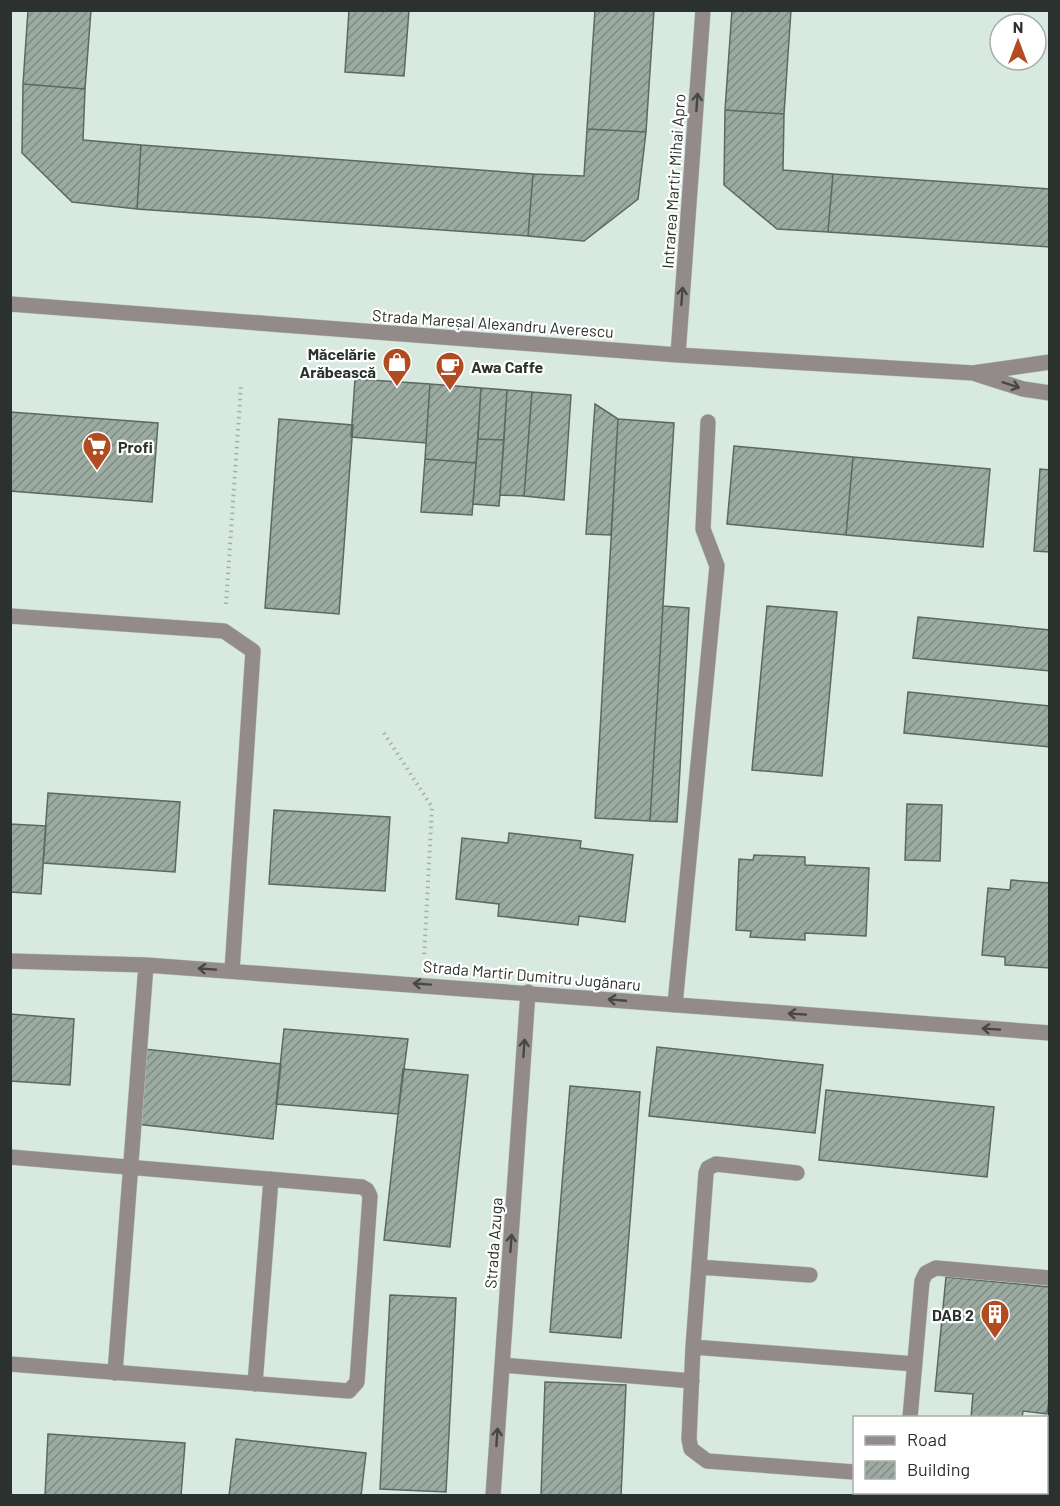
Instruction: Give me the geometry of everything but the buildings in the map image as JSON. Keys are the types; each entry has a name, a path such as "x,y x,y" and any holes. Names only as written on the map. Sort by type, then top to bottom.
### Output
{"street":[{"name":"Intrarea Martir Mihai Apro","path":"678,355 704,10"},
{"name":"Strada Mareșal Alexandru Averescu","path":"10,304 678,355 973,373 1050,362"},
{"name":"Strada Mareșal Alexandru Averescu","path":"973,373 1023,389 1050,393"},
{"path":"675,1005 717,566 703,529 708,422"},
{"path":"10,616 224,632 253,651 232,971"},
{"name":"Strada Martir Dumitru Jugănaru","path":"10,961 146,965 423,984 1050,1033"},
{"path":"115,1373 146,965"},
{"name":"Strada Azuga","path":"493,1496 528,992"},
{"path":"10,1158 362,1187 370,1196 357,1382 349,1391 10,1364"},
{"path":"797,1173 716,1164 708,1168 693,1347 689,1439 691,1449 707,1461 853,1472"},
{"path":"255,1384 271,1179"},
{"path":"699,1267 810,1275"},
{"path":"910,1416 922,1281 926,1273 936,1268 1050,1278"},
{"path":"693,1347 915,1364"},
{"path":"502,1365 692,1381"}],"path":[{"path":"224,632 241,386"},
{"path":"384,734 432,807 423,984"}],"place":[{"name":"Măcelărie Arăbească","path":"397,388"},
{"name":"Awa Caffe","path":"450,392"},
{"name":"Profi","path":"97,472"},
{"name":"DAB 2","path":"995,1340"}]}
